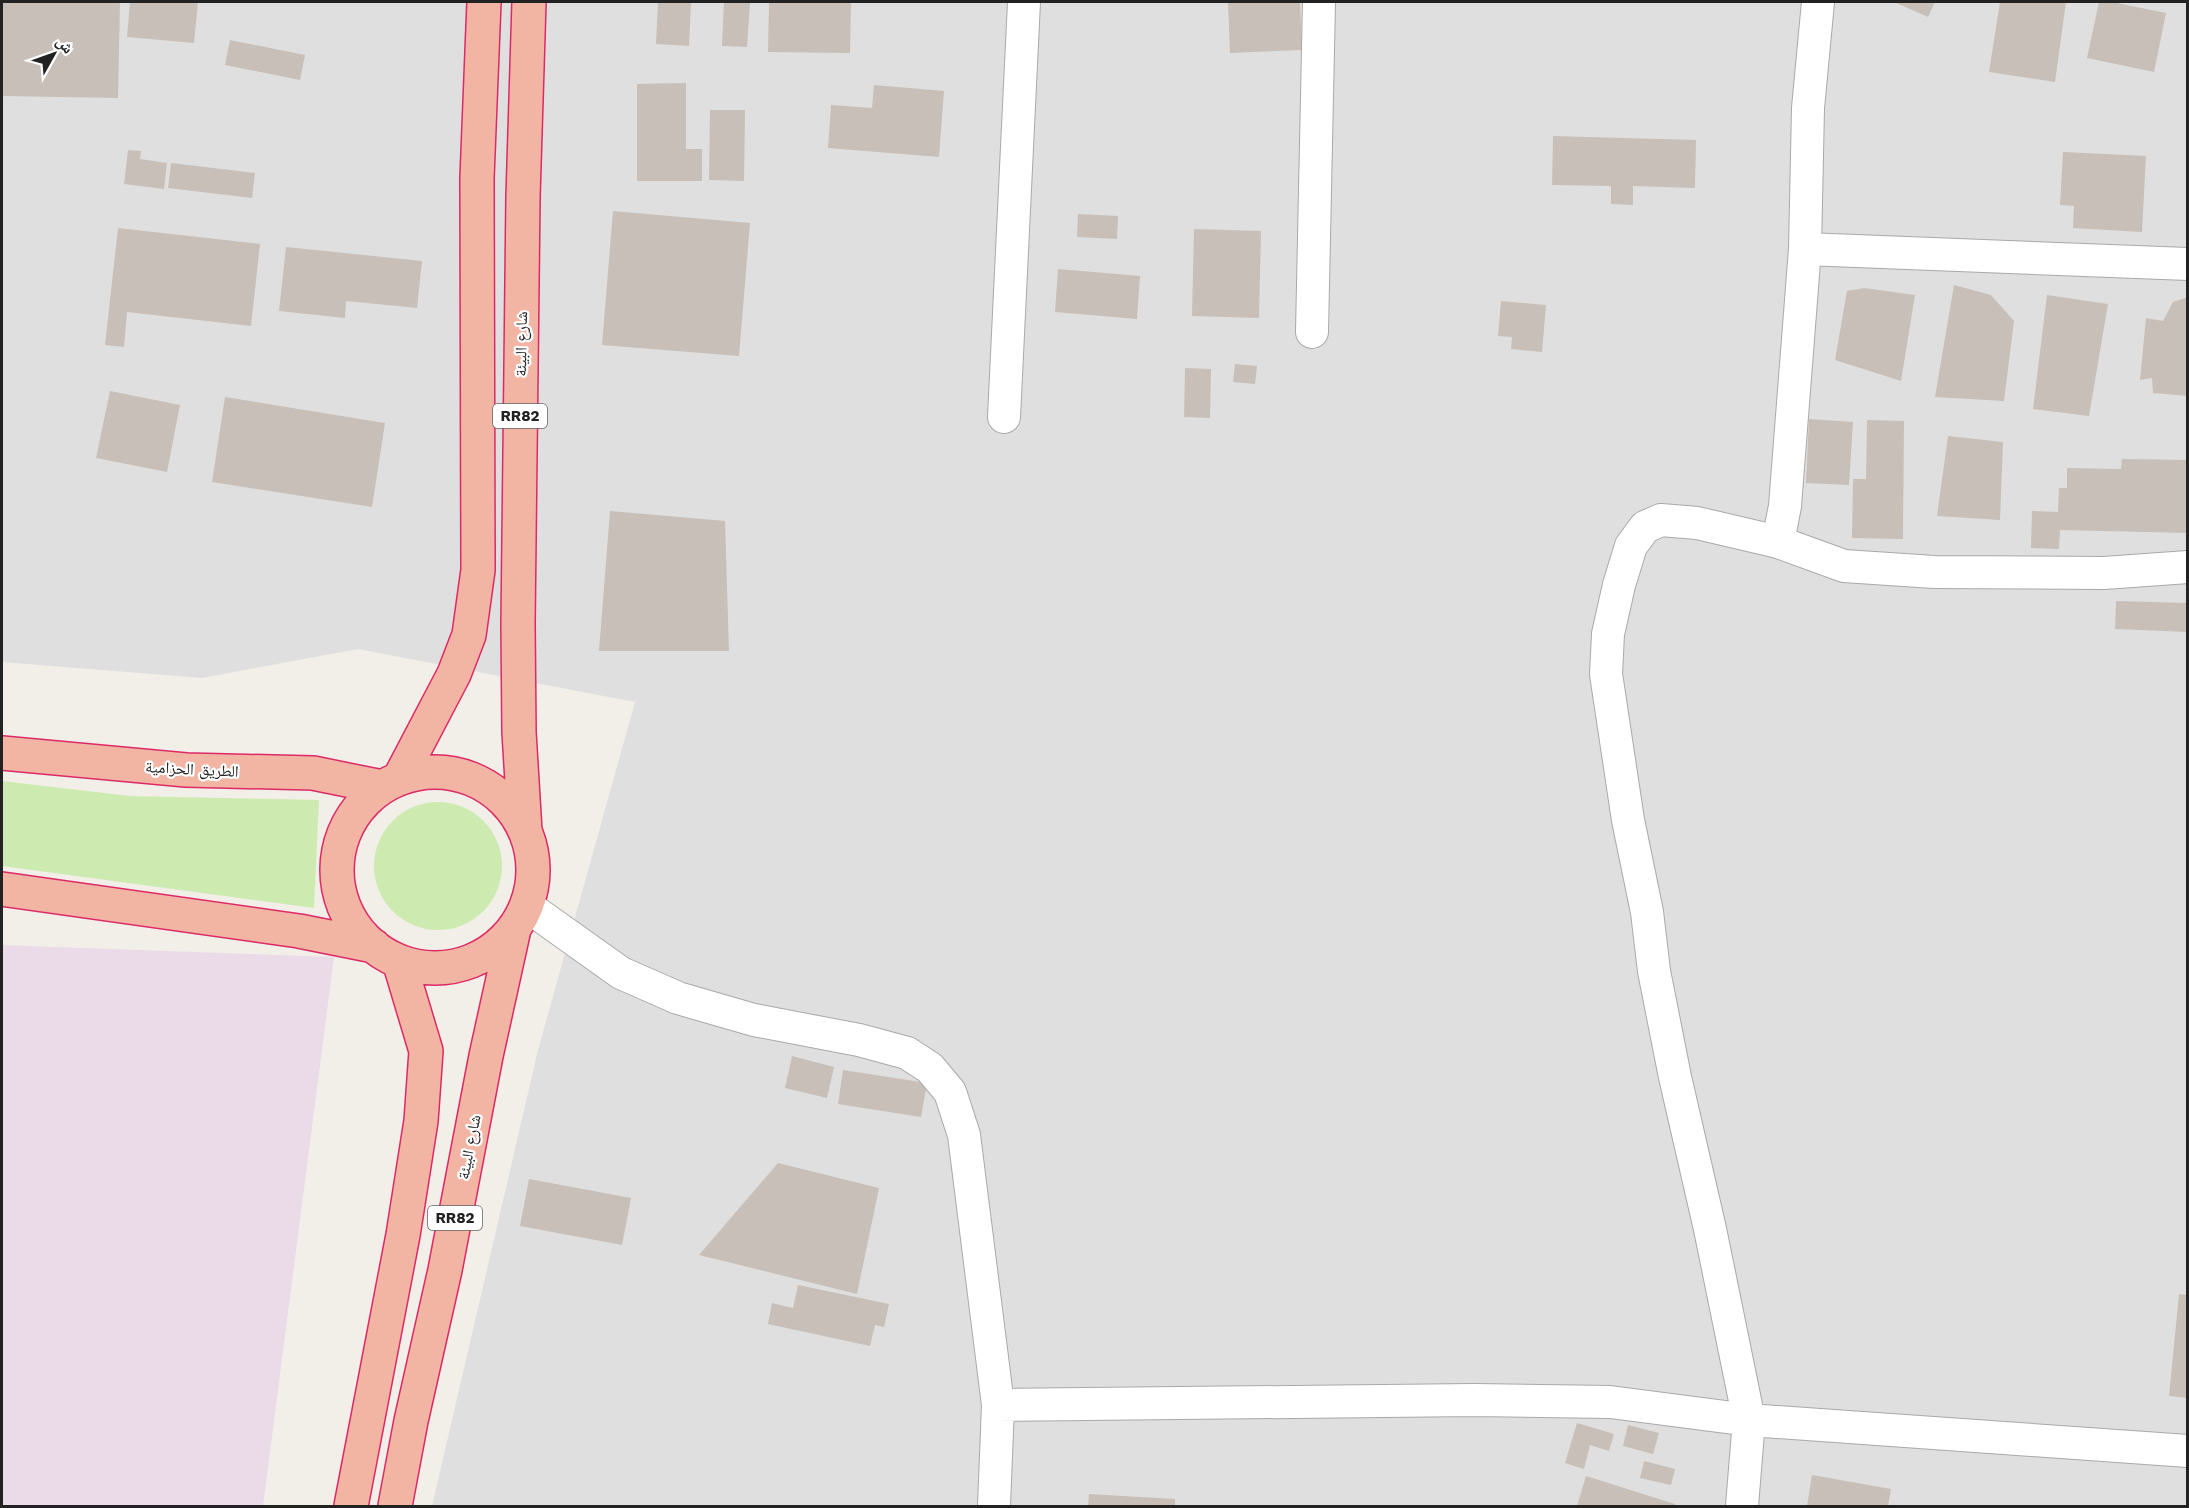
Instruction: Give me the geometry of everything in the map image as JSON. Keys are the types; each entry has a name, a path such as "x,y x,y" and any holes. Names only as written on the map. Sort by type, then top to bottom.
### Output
{"highway":[{"name":"RR82","path":"390,783 454,674 469,635 478,570 477,178 484,2"},
{"name":"شارع البيئة","path":"525,831 519,732 518,624 523,197 529,2"},
{"name":"الطريق الحزامية","path":"2,753 186,770 313,774 390,783"},
{"name":"RR82","path":"351,1506 403,1235 421,1121 426,1051 387,954 356,927 343,903 338,868 339,851 347,826 362,804 390,783 428,772 458,774 486,786 509,805 525,831 532,856 533,881 520,917"},
{"path":"2,889 298,931 387,954 424,968 450,967 475,960 496,947 520,917"},
{"name":"شارع البيئة","path":"395,1506 411,1421 445,1270 486,1056 520,917"}],"street":[{"path":"1004,417 1024,2"},
{"path":"1312,332 1319,2"},
{"path":"1778,542 1785,506 1805,249 1808,108 1818,2"},
{"path":"1805,249 2187,264"},
{"path":"1742,1506 1749,1419 1654,971 1647,912 1628,820 1606,674 1608,634 1631,546 1645,527 1661,520 1697,523 1778,542 1844,566 1934,572 2104,573 2187,567"},
{"path":"520,917 621,973 678,998 754,1020 859,1040 907,1053 930,1068 950,1092 964,1135 998,1405 994,1506"},
{"path":"998,1405 1474,1400 1610,1402 1749,1419 2187,1451"}],"shaded area":[{"path":"2,2 2187,2 2187,1506 432,1506 538,1050 635,702 358,649 202,678 2,662"},
{"path":"2,945 334,957 263,1506 2,1506"}],"green space":[{"path":"2,781 130,796 319,800 314,908 2,866"},
{"path":"438,802 462,807 483,821 497,842 502,866 497,890 483,911 462,925 438,930 414,925 393,911 379,890 374,866 379,842 393,821 414,807"}],"building":[{"path":"2,2 120,2 118,98 2,96"},
{"path":"130,2 198,2 194,43 127,37"},
{"path":"658,2 691,2 689,46 656,44"},
{"path":"724,2 750,3 747,47 722,46"},
{"path":"769,2 851,2 850,53 768,52"},
{"path":"1228,2 1300,2 1302,50 1230,53"},
{"path":"1894,2 1935,2 1928,17"},
{"path":"2000,2 2066,2 2055,82 1989,72"},
{"path":"2099,2 2112,2 2166,13 2154,72 2087,58"},
{"path":"230,40 305,55 300,80 225,65"},
{"path":"686,83 686,149 702,149 702,181 637,181 637,84"},
{"path":"874,85 944,91 939,157 828,148 831,105 872,108"},
{"path":"710,110 745,110 744,181 709,180"},
{"path":"1553,136 1696,140 1695,188 1633,186 1633,205 1611,204 1611,186 1552,185"},
{"path":"128,150 141,151 140,159 167,163 164,189 124,184"},
{"path":"2063,152 2146,156 2142,232 2073,228 2074,206 2060,205"},
{"path":"171,163 255,173 252,198 168,188"},
{"path":"613,211 750,223 739,356 602,345"},
{"path":"1078,214 1118,216 1117,239 1077,237"},
{"path":"118,228 260,244 251,326 127,312 124,347 105,345"},
{"path":"1194,229 1261,231 1259,318 1192,316"},
{"path":"286,247 422,261 417,308 346,301 345,318 279,311"},
{"path":"1058,269 1140,276 1137,319 1055,312"},
{"path":"1954,285 1991,295 2014,321 2004,401 1935,397"},
{"path":"1864,288 1915,295 1901,381 1835,360 1847,291"},
{"path":"2047,295 2108,304 2089,416 2033,409"},
{"path":"2188,297 2188,396 2153,393 2152,378 2140,380 2146,318 2163,321 2173,302"},
{"path":"1501,301 1546,305 1542,352 1511,349 1512,337 1498,336"},
{"path":"1235,364 1257,366 1255,384 1233,382"},
{"path":"1185,368 1211,369 1210,418 1184,417"},
{"path":"110,391 180,405 167,472 96,458"},
{"path":"225,397 385,423 372,507 212,482"},
{"path":"1809,419 1853,422 1849,485 1806,483"},
{"path":"1867,420 1904,421 1903,539 1852,538 1853,479 1866,479"},
{"path":"1948,436 2003,442 2000,520 1937,516"},
{"path":"2122,459 2188,460 2188,533 2060,530 2059,549 2031,548 2032,511 2058,512 2059,488 2067,488 2067,468 2121,469"},
{"path":"610,511 725,521 729,651 599,651"},
{"path":"2116,601 2188,603 2188,632 2115,629"},
{"path":"792,1056 834,1067 827,1098 785,1088"},
{"path":"843,1070 927,1083 921,1117 838,1104"},
{"path":"778,1163 879,1188 857,1294 699,1255"},
{"path":"529,1179 631,1198 622,1245 520,1226"},
{"path":"798,1285 889,1304 884,1327 875,1325 870,1346 768,1324 772,1303 793,1308"},
{"path":"2179,1294 2188,1295 2188,1398 2169,1396"},
{"path":"1577,1423 1614,1434 1609,1451 1590,1445 1584,1469 1565,1463"},
{"path":"1628,1425 1659,1433 1653,1454 1623,1446"},
{"path":"1644,1461 1675,1469 1671,1485 1640,1478"},
{"path":"1812,1475 1891,1489 1888,1506 1807,1506"},
{"path":"1586,1476 1675,1504 1675,1506 1577,1506"},
{"path":"1089,1494 1175,1499 1175,1506 1088,1506"}]}
